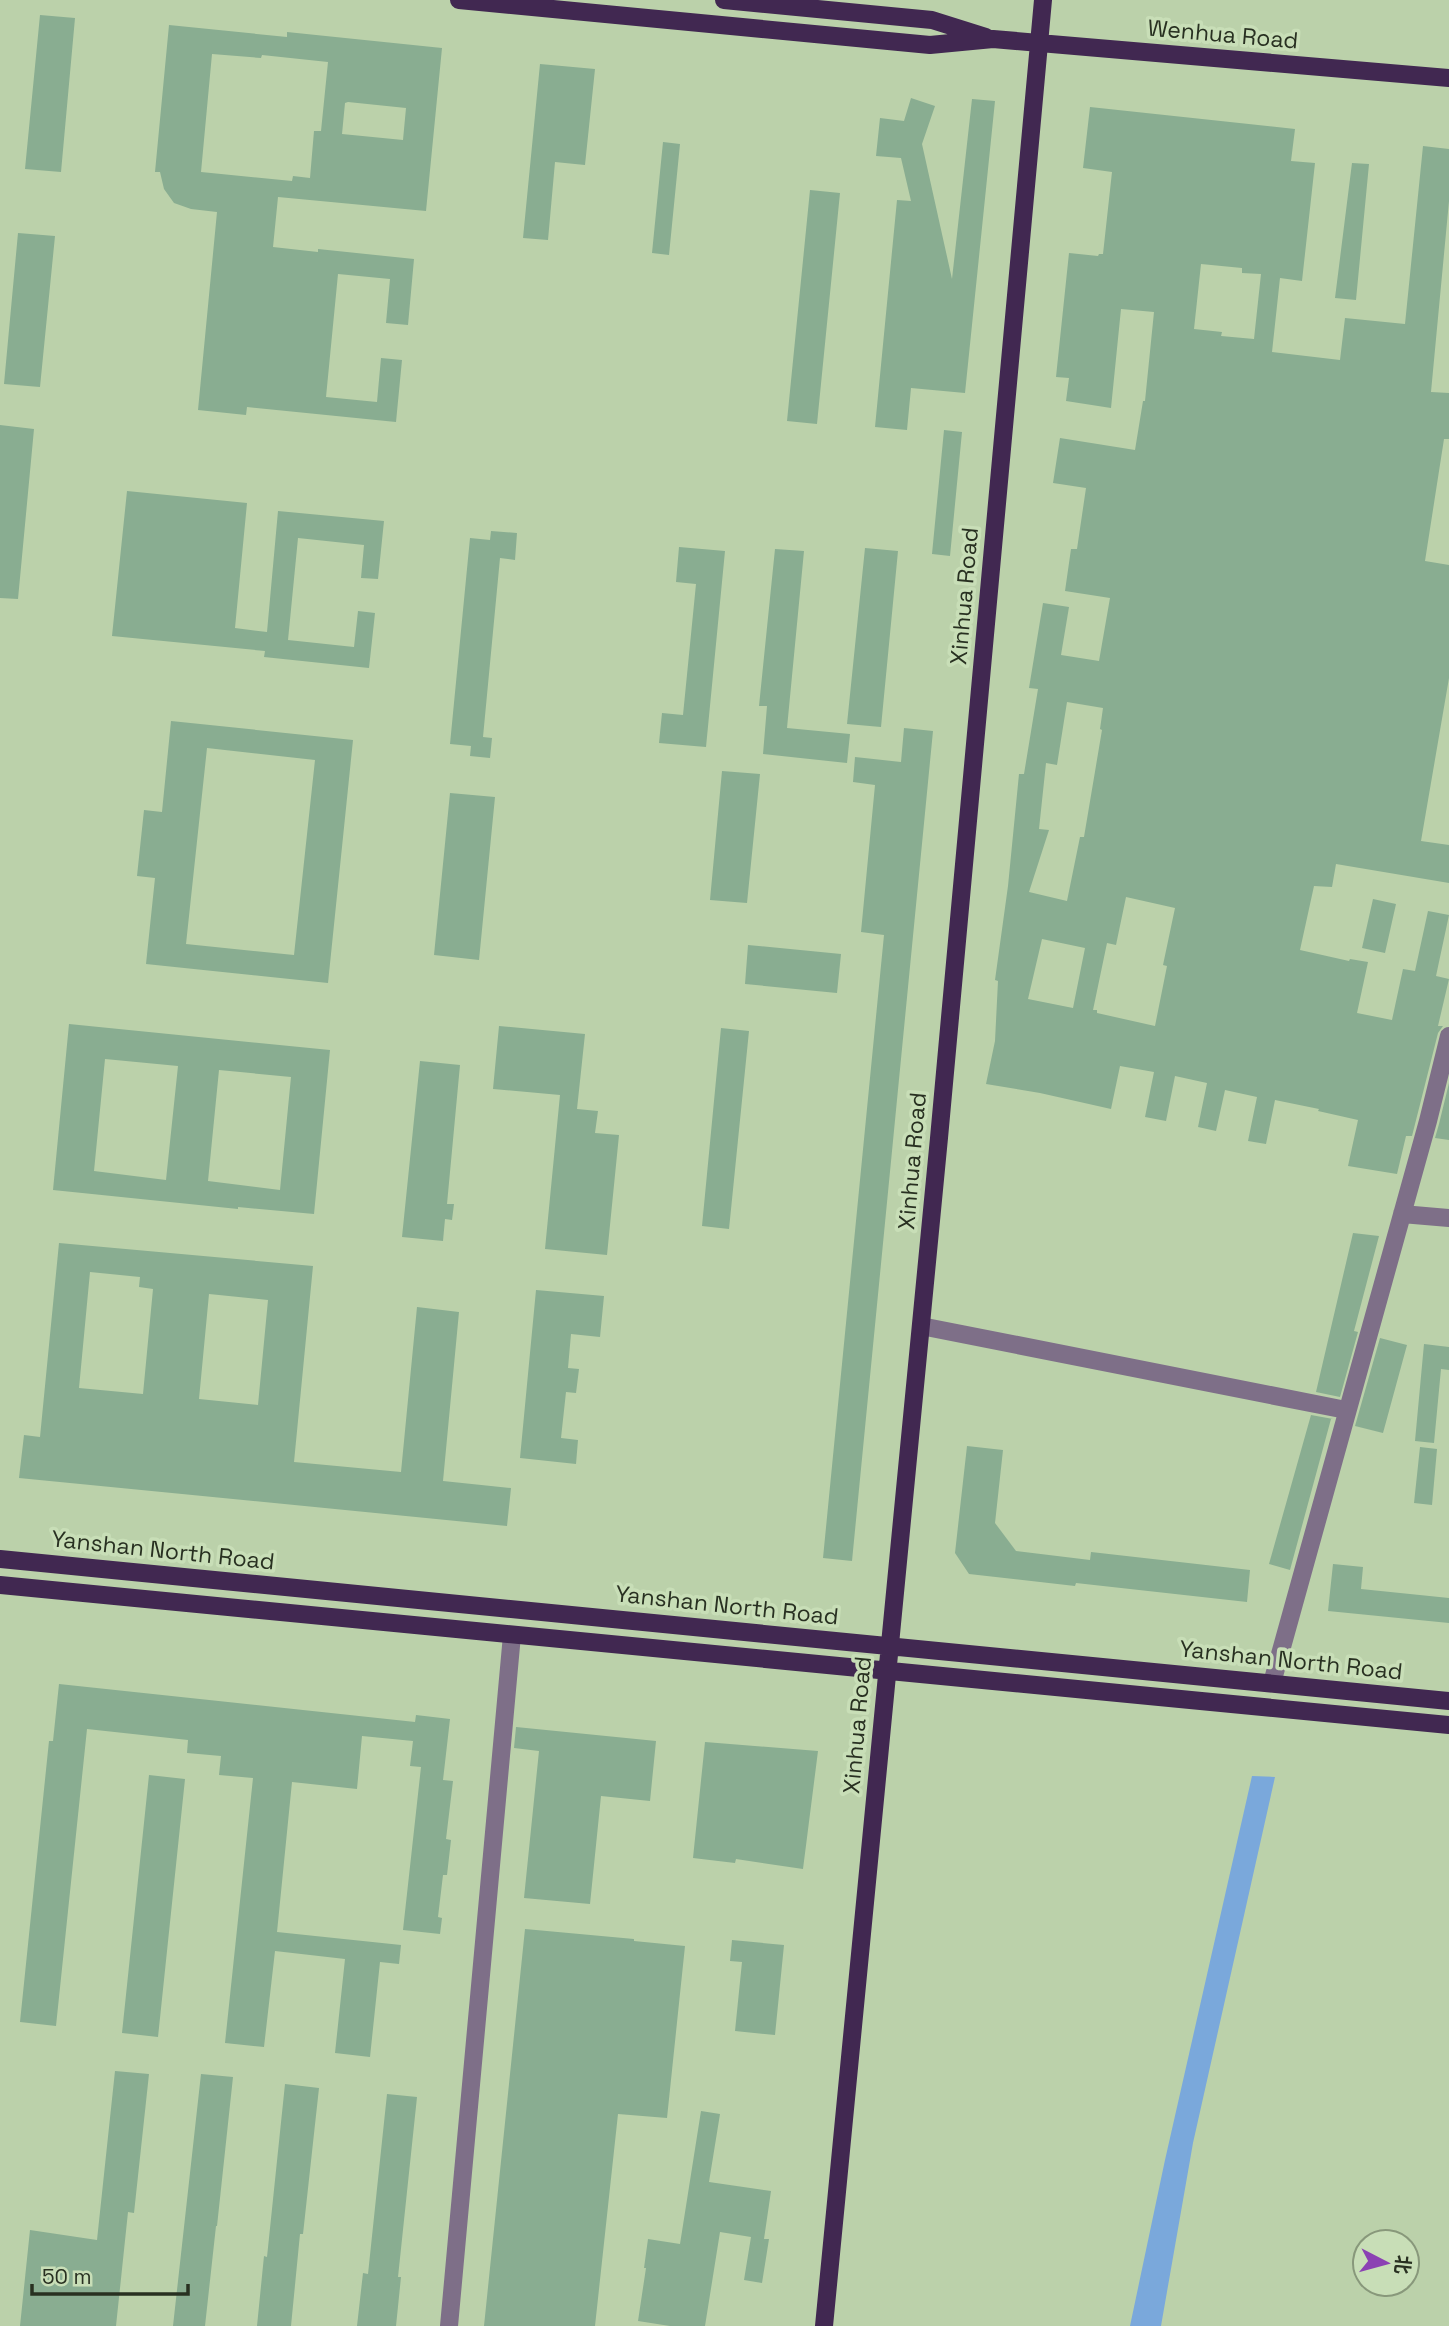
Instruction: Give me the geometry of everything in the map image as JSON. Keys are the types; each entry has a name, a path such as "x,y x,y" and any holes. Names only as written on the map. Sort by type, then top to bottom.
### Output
{"main road":[{"name":"Wenhua Road","path":"458,0 930,45 993,39 1449,78"},
{"name":"Wenhua Road","path":"724,0 932,20 993,39"},
{"name":"Xinhua Road","path":"824,2326 921,1326 1043,0"},
{"name":"Yanshan North Road","path":"0,1559 1449,1700"},
{"path":"0,1585 1449,1725"}],"street":[{"path":"1272,1683 1449,1036"},
{"path":"1402,1213 1449,1217"},
{"path":"921,1326 1346,1410"},
{"path":"449,2326 512,1635"}],"water":[{"path":"1252,1776 1275,1777 1193,2143 1161,2326 1130,2326 1165,2160"}],"building":[{"path":"40,15 75,18 61,172 25,169"},
{"path":"169,25 287,37 287,32 442,48 426,211 278,197 273,247 414,259 408,325 386,323 390,279 338,274 326,397 377,402 381,358 402,360 396,422 247,407 246,415 198,410 217,212 191,209 174,203 164,189 160,172 155,172","holes":["212,54 261,58 262,55 328,62 321,131 314,131 310,178 293,176 292,181 201,172","345,103 406,108 403,140 342,134"]},
{"path":"540,64 595,69 585,165 555,162 548,240 523,238"},
{"path":"911,98 935,106 922,144 952,279 972,99 995,101 965,393 911,388 907,430 875,427 897,200 911,201 901,158 876,156 880,118 904,121"},
{"path":"1090,107 1295,129 1291,161 1315,163 1302,281 1280,278 1272,352 1340,360 1345,318 1405,324 1423,146 1449,149 1449,201 1431,392 1449,393 1449,439 1444,439 1425,561 1449,565 1449,678 1421,841 1449,845 1449,883 1336,864 1332,887 1314,886 1300,950 1349,961 1368,962 1357,1013 1392,1020 1403,969 1415,971 1428,911 1449,915 1436,976 1449,979 1438,1026 1443,1026 1438,1033 1412,1136 1406,1136 1397,1174 1348,1166 1358,1120 1318,1111 1319,1109 1275,1100 1266,1144 1248,1141 1257,1097 1225,1090 1216,1131 1198,1127 1207,1083 1175,1076 1166,1121 1145,1117 1154,1072 1120,1066 1111,1109 986,1084 995,1041 998,981 995,980 1019,774 1024,774 1038,689 1029,688 1043,603 1069,607 1061,655 1099,661 1110,598 1065,591 1071,549 1077,549 1086,488 1053,483 1060,438 1135,450 1145,401 1154,312 1121,309 1111,408 1066,401 1069,378 1056,377 1069,253 1098,256 1103,254 1112,172 1083,168","holes":["1201,264 1242,268 1242,273 1261,274 1254,339 1221,336 1222,332 1194,329","1067,702 1103,708 1102,730 1084,837 1080,837 1067,901 1029,892 1049,830 1039,829 1046,763 1057,765","1126,897 1175,908 1163,965 1167,966 1155,1026 1093,1010 1107,943 1116,945","1042,939 1085,948 1073,1008 1028,999"]},
{"path":"663,142 680,144 669,255 652,253"},
{"path":"1352,163 1369,164 1356,300 1335,298"},
{"path":"810,190 840,193 817,424 787,421"},
{"path":"18,233 55,236 40,387 4,384"},
{"path":"0,425 34,429 18,599 0,598"},
{"path":"944,430 962,432 950,556 932,554"},
{"path":"127,491 247,503 235,628 267,632 278,511 384,521 378,579 361,578 364,545 298,538 288,640 354,647 358,611 375,613 369,668 264,657 265,651 112,636"},
{"path":"491,531 517,533 515,560 500,558 483,737 492,738 490,758 470,756 471,746 450,744 470,538 490,540"},
{"path":"679,547 725,551 706,747 659,743 662,713 683,715 696,584 676,582"},
{"path":"865,548 898,551 881,727 847,724"},
{"path":"775,549 804,551 787,728 850,734 847,763 763,754 767,706 759,706"},
{"path":"171,721 353,740 328,983 146,964 155,878 137,876 144,810 162,812","holes":["207,748 315,760 294,955 186,944"]},
{"path":"904,728 933,731 852,1561 823,1558 884,935 861,932 875,785 853,782 855,757 901,762"},
{"path":"722,771 760,774 747,903 710,900"},
{"path":"450,793 495,797 479,960 434,955"},
{"path":"1373,899 1396,904 1385,953 1362,948"},
{"path":"748,945 841,954 837,993 745,984"},
{"path":"69,1024 330,1050 314,1214 53,1190","holes":["105,1059 178,1066 166,1180 94,1171","219,1070 291,1077 280,1190 208,1181"]},
{"path":"499,1026 585,1034 577,1109 598,1111 595,1133 619,1135 607,1255 545,1249 560,1095 493,1089"},
{"path":"721,1028 749,1031 729,1229 702,1226"},
{"path":"420,1061 460,1065 447,1204 454,1204 452,1220 445,1219 443,1241 402,1237"},
{"path":"1449,1083 1449,1140 1435,1138"},
{"path":"1353,1233 1379,1236 1354,1331 1358,1332 1340,1397 1316,1392"},
{"path":"59,1243 313,1266 294,1462 401,1472 417,1307 459,1312 443,1481 511,1488 507,1526 19,1478 24,1435 40,1437","holes":["90,1272 140,1277 139,1287 153,1289 143,1394 79,1388","209,1294 268,1300 258,1405 199,1399"]},
{"path":"536,1290 604,1296 600,1337 571,1334 568,1368 579,1369 576,1393 566,1392 561,1438 578,1440 576,1464 520,1458"},
{"path":"1380,1338 1407,1345 1383,1433 1355,1426"},
{"path":"1424,1344 1449,1347 1449,1370 1441,1369 1434,1443 1415,1441"},
{"path":"1311,1415 1333,1419 1290,1570 1269,1564"},
{"path":"967,1446 1003,1450 995,1523 1016,1551 1090,1560 1091,1552 1250,1570 1247,1602 969,1574 955,1553"},
{"path":"1420,1447 1437,1449 1432,1505 1414,1503"},
{"path":"1333,1564 1363,1567 1361,1589 1449,1598 1449,1623 1328,1611"},
{"path":"59,1684 415,1722 416,1715 450,1719 443,1780 453,1781 446,1839 451,1840 438,1917 442,1918 440,1934 403,1930 421,1767 410,1766 413,1741 362,1736 357,1789 292,1782 277,1932 401,1945 399,1964 380,1962 370,2057 335,2053 345,1959 275,1951 264,2047 225,2043 253,1778 219,1775 221,1756 187,1753 188,1740 87,1729 56,2026 20,2022 49,1741 53,1741"},
{"path":"516,1727 656,1741 650,1801 601,1796 590,1904 524,1898 539,1751 514,1748"},
{"path":"705,1742 818,1751 803,1869 736,1859 735,1863 693,1858"},
{"path":"149,1775 185,1779 158,2037 122,2033"},
{"path":"525,1929 685,1946 667,2118 618,2114 595,2326 484,2326"},
{"path":"732,1940 784,1945 775,2035 735,2031 742,1962 730,1961"},
{"path":"115,2071 149,2074 134,2213 128,2212 116,2326 20,2326 30,2230 97,2240"},
{"path":"201,2074 233,2077 217,2226 205,2326 173,2326"},
{"path":"285,2084 319,2088 303,2234 300,2234 291,2326 257,2326 264,2256 267,2257"},
{"path":"387,2094 417,2097 398,2277 401,2277 396,2326 357,2326 363,2273 368,2274"},
{"path":"701,2111 720,2114 709,2182 771,2191 764,2239 769,2239 762,2283 744,2280 751,2237 720,2232 705,2326 670,2326 638,2321 648,2239 680,2244"}]}
